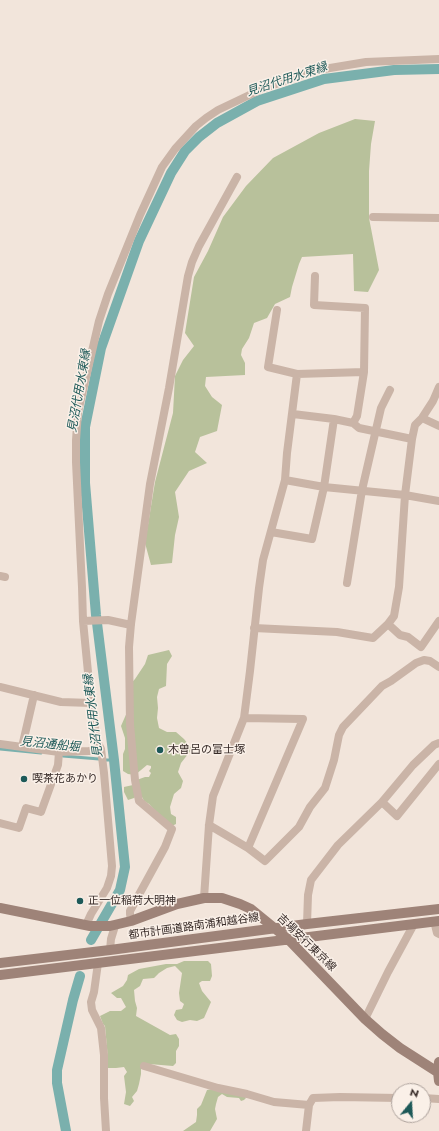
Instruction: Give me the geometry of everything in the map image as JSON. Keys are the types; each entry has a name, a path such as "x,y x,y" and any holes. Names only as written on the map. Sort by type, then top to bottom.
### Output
{"street":[{"path":"0,908 88,925 91,914 107,888 111,876 112,866 101,749 97,741 91,703 86,621 82,587 76,462 78,412 99,320 140,215 162,167 175,149 196,126 206,118 218,110 262,88 312,71 328,68 366,62 439,59"},
{"path":"131,921 130,911 165,847 172,829 139,801 135,780 130,724 129,647 151,476 169,388 188,276 199,246 237,177"},
{"path":"373,217 439,218"},
{"path":"315,276 314,305 365,308 364,372 357,416 353,423"},
{"path":"277,310 268,367 297,374 364,372"},
{"path":"204,898 209,825 213,796 244,718 263,560 285,480 297,374"},
{"path":"254,628 337,632 373,638 388,624 394,616 399,587 405,495 415,425 422,418 433,401 439,387"},
{"path":"347,583 362,490 381,408 390,390"},
{"path":"292,414 334,419 353,423 359,428 412,439"},
{"path":"422,418 439,426"},
{"path":"271,532 312,540 324,487 334,419"},
{"path":"285,480 324,487 405,495 439,501"},
{"path":"86,621 108,620 131,625"},
{"path":"400,635 408,637 421,647 439,621"},
{"path":"388,624 420,653 424,660"},
{"path":"209,825 248,848 265,861 299,827 310,807 325,788 334,760 339,735 343,727 382,686 416,662 430,660 439,667"},
{"path":"0,687 61,702 91,703"},
{"path":"22,747 34,695"},
{"path":"244,718 303,719 248,848"},
{"path":"307,924 308,895 311,880 338,845 382,802 413,765 434,745 439,743"},
{"path":"0,744 59,752 89,752 101,749"},
{"path":"0,823 19,828 26,808 41,812 58,765 59,752"},
{"path":"382,802 397,816 439,764"},
{"name":"吉場安行東京線","path":"88,925 112,926 131,921 177,904 204,898 222,898 240,904 252,910 289,940 365,1019 382,1034 400,1048 439,1072"},
{"name":"都市計画道路南浦和越谷線","path":"0,963 274,928 439,909"},
{"path":"437,921 437,933 439,934"},
{"name":"都市計画道路南浦和越谷線","path":"0,975 437,921"},
{"path":"365,1019 414,924"},
{"path":"110,950 112,926"},
{"path":"98,963 91,1002 92,1010 101,1028 104,1055 106,1131"},
{"path":"144,1066 218,1088 247,1094 274,1102 309,1105"},
{"path":"306,1131 309,1105 314,1098 340,1096 391,1098"}],"green space":[{"path":"355,119 375,121 371,144 369,171 369,218 379,270 368,292 354,291 353,254 302,257 290,297 275,304 267,318 254,323 249,338 242,349 241,355 245,363 245,375 206,377 205,386 212,397 222,405 217,431 200,437 195,452 207,463 189,471 175,492 179,517 175,535 172,563 151,565 145,543 155,482 173,413 175,376 183,360 194,346 185,333 194,277 208,251 223,217 246,186 273,158 319,133"},
{"path":"169,650 172,656 167,664 166,686 159,689 157,697 157,718 159,728 167,732 176,732 192,749 181,763 178,772 183,781 181,788 174,794 170,807 171,814 176,817 176,824 172,826 144,801 140,793 134,798 128,800 124,792 124,787 133,785 134,781 149,777 151,773 149,771 151,766 147,765 135,775 128,774 123,771 125,738 121,726 128,710 126,689 145,664 148,655"},
{"path":"184,961 208,961 211,964 212,976 210,981 202,981 199,983 202,991 211,1002 204,1018 197,1021 190,1020 182,1022 177,1020 174,1015 176,1010 182,1009 184,1004 180,1001 179,993 182,973 175,966 167,968 154,978 143,979 140,986 134,990 137,1008 136,1016 170,1035 176,1034 179,1039 179,1046 176,1051 176,1063 173,1066 149,1064 141,1067 137,1091 132,1097 134,1101 130,1106 124,1104 126,1092 124,1076 127,1072 124,1067 108,1068 105,1026 100,1016 110,1011 121,1011 126,1007 121,998 117,998 111,993 123,986 128,975 139,969 166,964 177,964"},
{"path":"212,1089 243,1095 246,1098 241,1101 239,1098 227,1097 222,1094 218,1097 215,1109 217,1119 210,1131 183,1131 196,1122 197,1109 201,1105 207,1090"}],"waterway":[{"name":"見沼代用水東縁","path":"91,940 120,890 125,867 114,760 96,615 85,483 85,427 101,348 139,241 171,173 185,151 199,137 217,123 257,101 324,79 394,70 439,69"},
{"name":"見沼通船堀","path":"0,749 41,753"},
{"name":"見沼通船堀","path":"63,756 99,759"},
{"name":"見沼通船堀","path":"106,760 114,760"},
{"name":"見沼代用水東縁","path":"66,1131 57,1083 57,1070 80,976"}],"place":[{"name":"木曽呂の富士塚","path":"160,750"},
{"name":"喫茶花あかり","path":"24,779"},
{"name":"正一位稲荷大明神","path":"80,901"}]}
